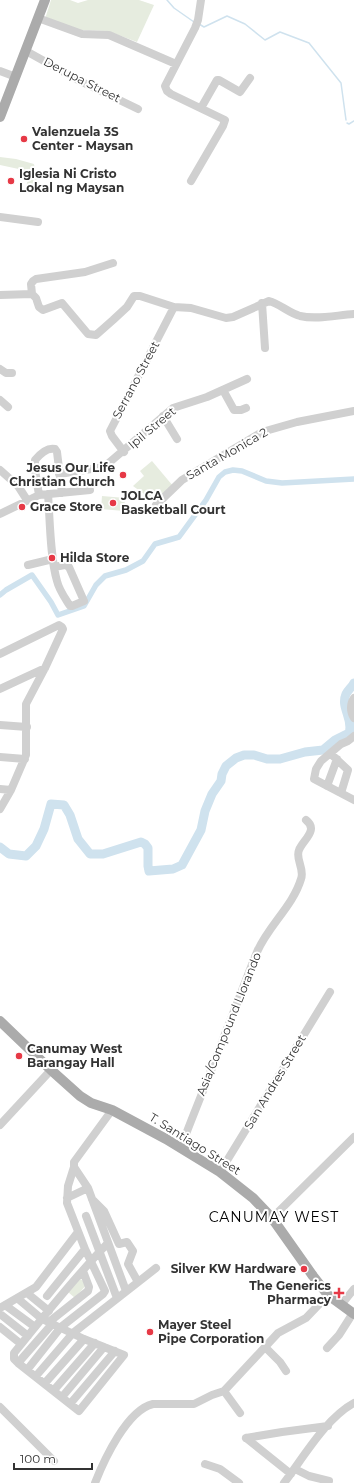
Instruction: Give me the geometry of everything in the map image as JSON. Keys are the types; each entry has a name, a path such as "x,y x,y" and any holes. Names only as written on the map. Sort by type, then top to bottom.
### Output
{"main road":[{"path":"0,117 45,0"},
{"name":"T. Santiago Street","path":"0,1021 80,1096 91,1103 112,1110 181,1148 220,1172 253,1198 272,1218 302,1262 328,1295 354,1313"}],"street":[{"path":"191,181 225,122 223,118 167,91 165,86 196,24 201,0"},
{"path":"38,18 82,34 108,35 176,64"},
{"name":"Derupa Street","path":"26,51 80,81 138,109"},
{"path":"0,71 16,77"},
{"path":"201,108 217,80 240,92 250,78"},
{"path":"0,217 38,222"},
{"path":"113,263 85,272 36,279 31,284 32,294 36,298 39,307 43,310 60,303 64,304 88,334 92,335 96,335 113,320 127,307 134,296 140,296 174,307 191,308 229,318 269,301 274,302 291,313 300,316 313,317 354,314"},
{"path":"0,295 32,294"},
{"path":"262,303 266,348"},
{"name":"Serrano Street","path":"124,452 110,431 174,307"},
{"path":"0,369 6,373 12,372"},
{"name":"Ipil Street","path":"59,474 104,467 124,452 163,416 179,406 207,397 246,379"},
{"path":"223,390 234,410 246,408"},
{"path":"0,400 8,407"},
{"name":"Santa Monica 2","path":"156,505 182,480 262,432 297,422 354,411"},
{"path":"163,416 177,439"},
{"path":"39,495 34,470 35,460 50,449 55,449 57,452 62,493"},
{"path":"0,470 18,486 27,500"},
{"path":"0,514 39,495 90,490"},
{"path":"28,565 54,563 69,567 84,601 70,606 57,582 54,563 48,494"},
{"path":"0,654 59,625 63,629 26,704 27,752 11,790 0,809"},
{"path":"0,689 45,668"},
{"path":"354,698 351,702 351,709 354,718"},
{"path":"0,724 27,727"},
{"path":"327,786 334,757 340,744 348,741 354,736"},
{"path":"0,757 25,759"},
{"path":"341,793 348,770 334,757 325,758 318,765 314,779 354,800"},
{"path":"0,789 11,790"},
{"name":"Asia/Compound Llorando","path":"181,1148 258,950 296,892 302,878 302,870 298,860 298,852 303,842 310,835 312,828 310,823 306,820"},
{"name":"San Andres Street","path":"220,1172 330,992"},
{"path":"0,1125 51,1070"},
{"path":"27,1370 61,1327 105,1291 78,1232 67,1203 67,1198 68,1186 74,1168 74,1162 112,1110"},
{"path":"272,1218 354,1137"},
{"path":"74,1168 88,1188 107,1244 126,1291"},
{"path":"67,1198 88,1188"},
{"path":"91,1199 104,1211 119,1244 127,1242 133,1251 128,1264 138,1282"},
{"path":"86,1216 117,1298"},
{"path":"35,1327 3,1306 36,1287 78,1232"},
{"path":"18,1363 48,1321 49,1311 82,1271 107,1244"},
{"path":"47,1296 85,1249"},
{"path":"36,1376 72,1333 156,1268"},
{"path":"17,1298 48,1321 84,1339 122,1353 124,1356 79,1411 18,1363 14,1359 14,1353 35,1327 48,1321 88,1291 89,1287 82,1271"},
{"path":"36,1287 55,1303"},
{"path":"341,1305 354,1289"},
{"path":"27,1293 49,1311"},
{"path":"95,1483 115,1441 139,1410 152,1404 194,1404 212,1395 224,1392 278,1333 306,1318 328,1295"},
{"path":"327,1348 339,1335 354,1313"},
{"path":"0,1314 28,1336"},
{"path":"0,1327 21,1344"},
{"path":"45,1383 84,1339"},
{"path":"54,1390 95,1343"},
{"path":"62,1397 104,1347"},
{"path":"265,1347 280,1362 286,1371"},
{"path":"224,1392 240,1414"},
{"path":"284,1483 328,1426 342,1412 354,1403"},
{"path":"0,1407 54,1461"},
{"path":"328,1426 246,1438 293,1471 330,1480"},
{"path":"205,1464 220,1469 240,1483"}],"shaded area":[{"path":"51,0 70,0 78,3 88,0 139,0 154,5 137,42 108,31 79,30 45,19"},
{"path":"0,157 16,159 34,164 38,187 26,188 29,174 28,171 0,165"},
{"path":"152,461 173,486 155,502 133,486 144,476 140,471"},
{"name":"JOLCA Basketball Court","path":"102,496 125,498 124,511 101,509"},
{"path":"79,1278 87,1284 75,1298 68,1292"}],"waterway":[{"path":"167,0 174,8 194,22"},
{"path":"199,24 204,27 227,16 245,24 265,40 280,32 309,43 341,83 346,120"},
{"path":"347,123 349,124 354,121"},
{"path":"0,595 32,575 51,602 58,615 84,606 96,585 105,576 126,570 143,561 155,544 179,537 206,500 219,477 225,472 233,470 242,471 266,481 282,483 354,479"},
{"path":"0,847 9,854 26,856 36,846 44,829 51,804 64,805 70,815 78,839 90,854 103,854 141,842 148,848 149,871 173,869 182,865 201,830 205,811 212,794 221,781 222,774 226,766 236,758 244,755 254,755 267,759 280,759 305,752 323,750 335,740 349,733 350,723 345,699 346,694 354,683"}],"place":[{"name":"Valenzuela 3S Center - Maysan","path":"24,139"},
{"name":"Iglesia Ni Cristo Lokal ng Maysan","path":"11,181"},
{"name":"Jesus Our Life Christian Church","path":"123,475"},
{"name":"JOLCA Basketball Court","path":"113,503"},
{"name":"Grace Store","path":"22,507"},
{"name":"Hilda Store","path":"52,558"},
{"name":"Canumay West Barangay Hall","path":"19,1056"},
{"name":"Silver KW Hardware","path":"304,1269"},
{"name":"The Generics Pharmacy","path":"339,1293"},
{"name":"Mayer Steel Pipe Corporation","path":"150,1332"}],"district":[{"name":"CANUMAY WEST","path":"274,1217"}]}
